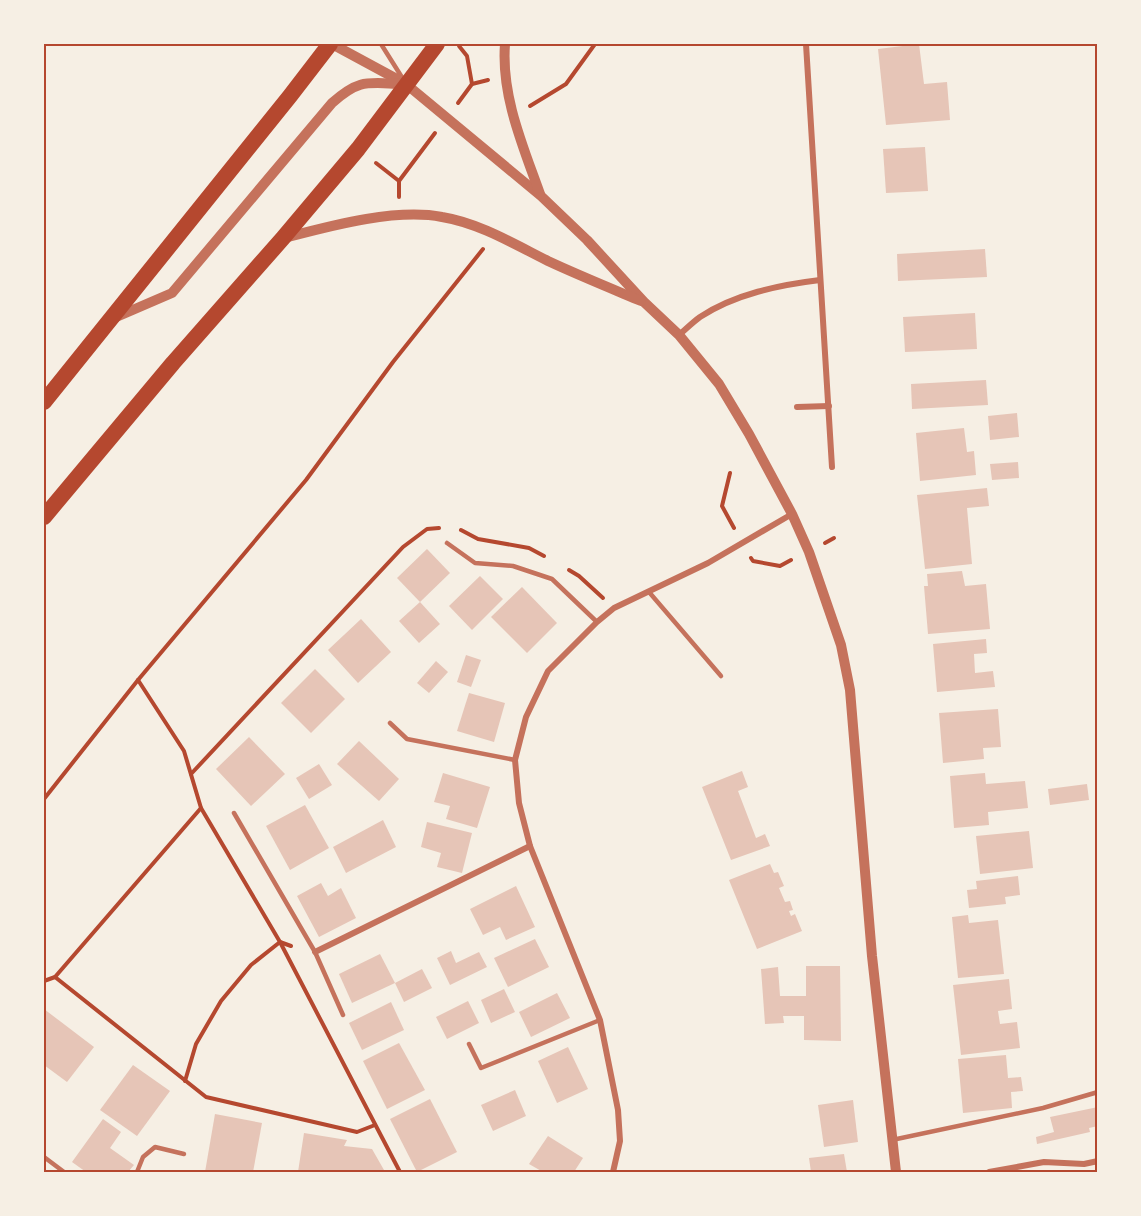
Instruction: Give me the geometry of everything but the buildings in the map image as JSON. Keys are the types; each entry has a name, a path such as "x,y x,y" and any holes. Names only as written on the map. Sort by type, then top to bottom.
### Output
{"highway":[{"path":"44,402 331,44"},
{"path":"44,516 358,149 437,44"}],"street":[{"path":"331,44 406,84 541,196 587,240 644,302 679,335 719,384 737,412 792,514 809,552 837,633 850,690 872,956 896,1173"},
{"path":"505,44 506,76 515,122 541,196"},
{"path":"806,44 832,467"},
{"path":"112,318 172,293 332,103 349,88 363,83 406,84"},
{"path":"283,238 332,225 400,215 442,217 478,227 573,272 644,302"},
{"path":"679,335 700,317 736,298 789,284 820,280"},
{"path":"797,407 829,406"},
{"path":"613,1173 620,1142 619,1121 600,1020 530,846 519,803 515,760 526,717 548,670 614,608 708,563 792,514"},
{"path":"315,952 530,846"},
{"path":"989,1173 1044,1162 1084,1164 1098,1161"}],"lane":[{"path":"381,44 406,84"},
{"path":"447,543 475,563 513,566 552,579 597,622"},
{"path":"649,592 721,676"},
{"path":"390,723 407,740 515,760"},
{"path":"234,813 315,952 343,1015"},
{"path":"470,1044 481,1068 600,1020"},
{"path":"892,1140 1043,1108 1098,1092"},
{"path":"137,1173 143,1157 155,1147 184,1154"},
{"path":"44,1158 64,1173"}],"path":[{"path":"457,44 467,56 472,84"},
{"path":"528,107 567,84 595,44"},
{"path":"44,799 138,680 306,480 393,362 483,249"},
{"path":"456,527 478,538 528,548 549,559"},
{"path":"191,774 403,547 427,529 447,528"},
{"path":"559,564 579,576 614,608"},
{"path":"138,680 184,751 201,808 280,942 400,1173"},
{"path":"44,981 55,977 201,808"},
{"path":"185,1081 196,1044 221,1001 251,965 280,942"},
{"path":"55,977 206,1097 357,1132 375,1125"}]}
